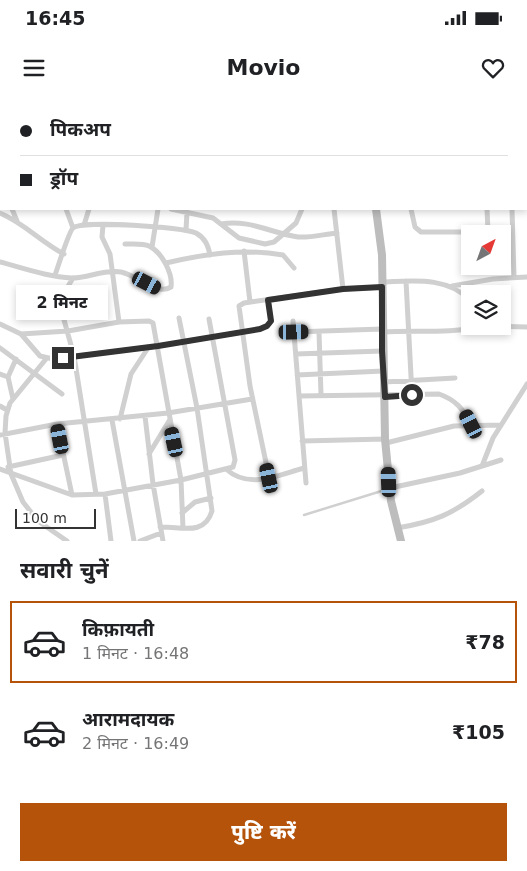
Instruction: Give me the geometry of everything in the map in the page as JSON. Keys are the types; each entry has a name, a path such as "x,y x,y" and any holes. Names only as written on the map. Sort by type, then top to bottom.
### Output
{"street":[{"path":"12,210 16,221"},
{"path":"55,275 73,228 66,210"},
{"path":"84,225 88,210"},
{"path":"152,247 158,210"},
{"path":"176,210 213,218 239,238 253,243 269,244 285,233 299,219 302,210"},
{"path":"334,210 343,289"},
{"path":"376,210 382,255 382,351 385,441 390,488 401,541"},
{"path":"411,210 415,227 421,232 461,231"},
{"path":"487,210 488,225"},
{"path":"512,210 514,277"},
{"path":"186,230 187,212"},
{"path":"0,213 16,221 43,242 64,254"},
{"path":"221,224 233,222 251,223 303,237 337,233"},
{"path":"73,228 84,225 103,225 186,230 194,232 205,240 210,255"},
{"path":"103,225 102,237 110,254 120,322"},
{"path":"0,262 38,273 73,278 113,272 126,273 158,289 166,290 171,288 172,284 166,263 152,247 125,244"},
{"path":"166,263 244,251 283,255 294,268"},
{"path":"244,251 250,302"},
{"path":"269,478 252,399 241,332 239,306 250,302 406,281 423,281 451,286 514,277 527,277"},
{"path":"73,278 62,301 61,309 74,356 96,494"},
{"path":"406,281 412,395"},
{"path":"451,286 461,293"},
{"path":"0,324 21,334 35,352 46,359 158,346 260,329 271,321 268,300"},
{"path":"140,541 161,530 197,529 207,521 212,511 197,408 179,318"},
{"path":"0,469 72,495 105,494 181,480 233,467 235,460 209,319"},
{"path":"293,321 306,483"},
{"path":"21,334 68,331 120,322 152,322 158,346 169,421 181,480 183,528"},
{"path":"511,327 527,327"},
{"path":"294,332 408,330 436,332 461,329"},
{"path":"319,332 321,395"},
{"path":"120,419 131,374 148,347"},
{"path":"0,348 35,372 62,394"},
{"path":"296,354 382,351"},
{"path":"13,399 8,377 16,359"},
{"path":"46,359 13,399 7,410 3,434 11,474 23,502 38,521 67,541"},
{"path":"297,375 383,371"},
{"path":"0,374 8,377"},
{"path":"384,382 455,378"},
{"path":"482,466 500,425 527,384"},
{"path":"299,396 385,397 439,394 448,397 462,408 471,424"},
{"path":"3,434 57,424 86,423 145,416 252,399"},
{"path":"0,406 7,410"},
{"path":"145,416 153,484 163,541"},
{"path":"112,420 134,541"},
{"path":"149,454 169,421"},
{"path":"57,424 72,495"},
{"path":"302,441 385,441 471,424 500,425"},
{"path":"0,469 63,455"},
{"path":"390,488 501,460"},
{"path":"226,469 235,477 243,480 269,478 304,468"},
{"path":"397,528 424,524 443,518 482,491"},
{"path":"105,494 111,541"},
{"path":"182,513 195,502 211,498"}],"lane":[{"path":"304,515 390,488"}],"route":[{"path":"63,358 158,346 252,331 267,326 271,321 268,300 343,289 382,287 382,351 385,397 412,395"}]}
